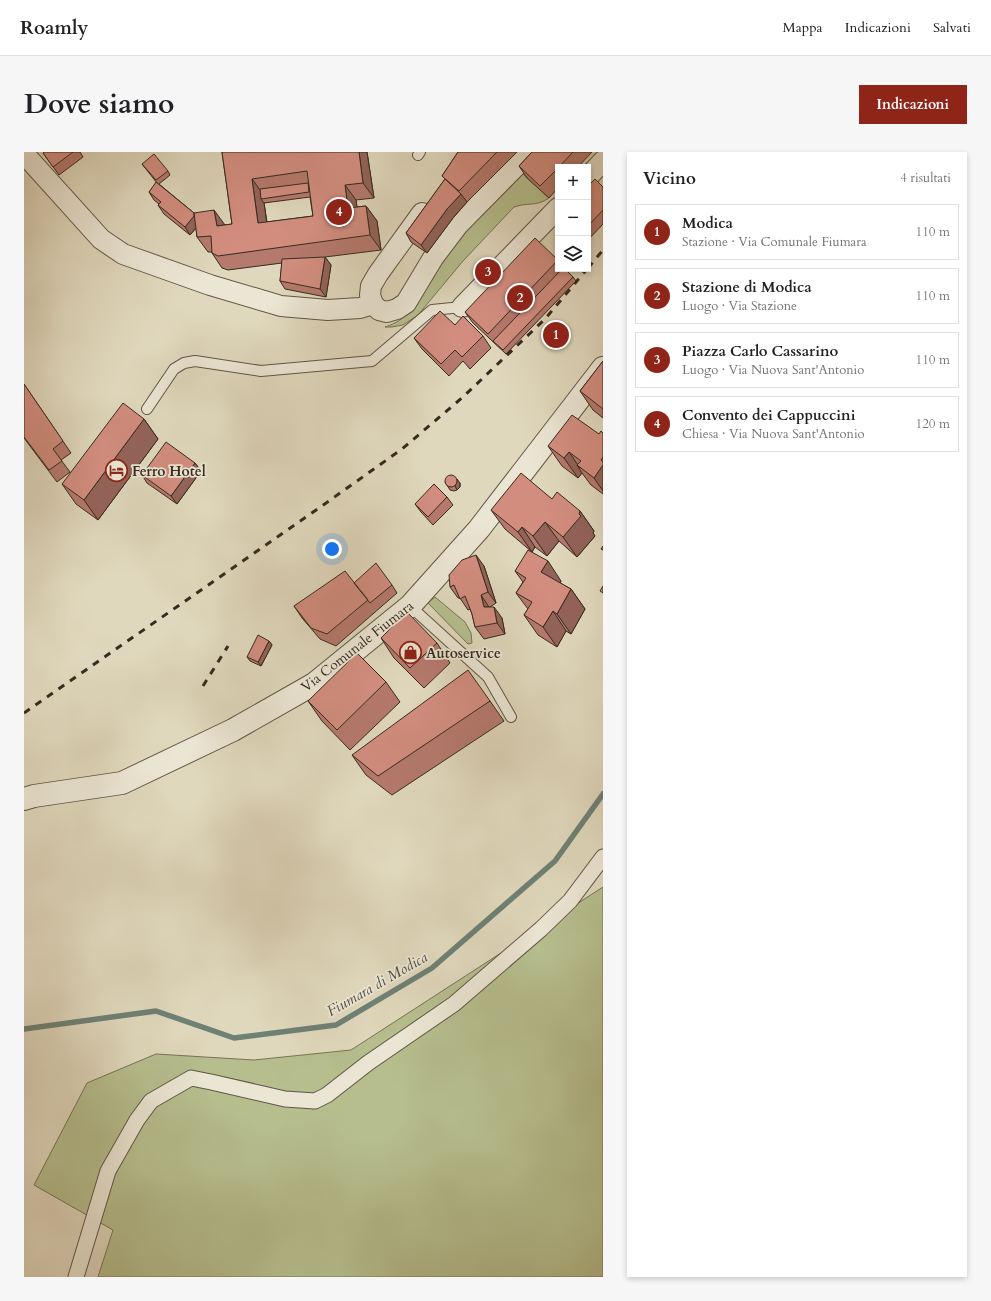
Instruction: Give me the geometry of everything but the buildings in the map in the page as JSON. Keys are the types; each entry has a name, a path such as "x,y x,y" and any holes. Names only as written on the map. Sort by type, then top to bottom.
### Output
{"street":[{"path":"434,197 378,274 371,286 370,295 373,304 379,310 388,312 397,310 406,303 433,258 458,225 530,152"},
{"path":"27,157 101,239 123,254 210,285 281,306 328,310 360,308 373,304"},
{"path":"591,174 603,161"},
{"path":"462,307 555,212"},
{"name":"Via Comunale Fiumara","path":"24,799 34,796 122,783 233,730 314,684 410,606 479,529 603,368"},
{"path":"76,1277 108,1171 137,1120 151,1101 191,1078 285,1099 315,1101 321,1098 368,1063 454,1004 541,929 570,901 603,857"}],"lane":[{"path":"147,409 174,369 184,363 195,361 261,371 372,362 432,310 462,307"},
{"path":"410,606 473,669 488,677 511,717"}],"green space":[{"path":"522,173 549,198 544,201 514,207 463,261 418,315 403,325 385,327 400,320 411,309 459,235"},
{"path":"435,597 465,622 471,633 472,643 468,644 428,603"},
{"path":"603,887 603,1277 98,1277 113,1230 34,1185 87,1083 156,1054 254,1060 351,1050"}],"waterway":[{"name":"Fiumara di Modica","path":"24,1029 156,1011 234,1038 336,1025 432,968 555,861 603,794"}],"railway":[{"path":"591,264 603,250"},
{"path":"24,713 402,449 463,397 545,319 584,272"},
{"path":"203,686 228,646"}],"place":[{"name":"Convento dei Cappuccini","path":"339,212"},
{"name":"Piazza Carlo Cassarino","path":"488,272"},
{"name":"Stazione di Modica","path":"520,298"},
{"name":"Modica","path":"556,335"},
{"name":"Ferro Hotel","path":"117,471"},
{"name":"Autoservice","path":"411,653"}]}
